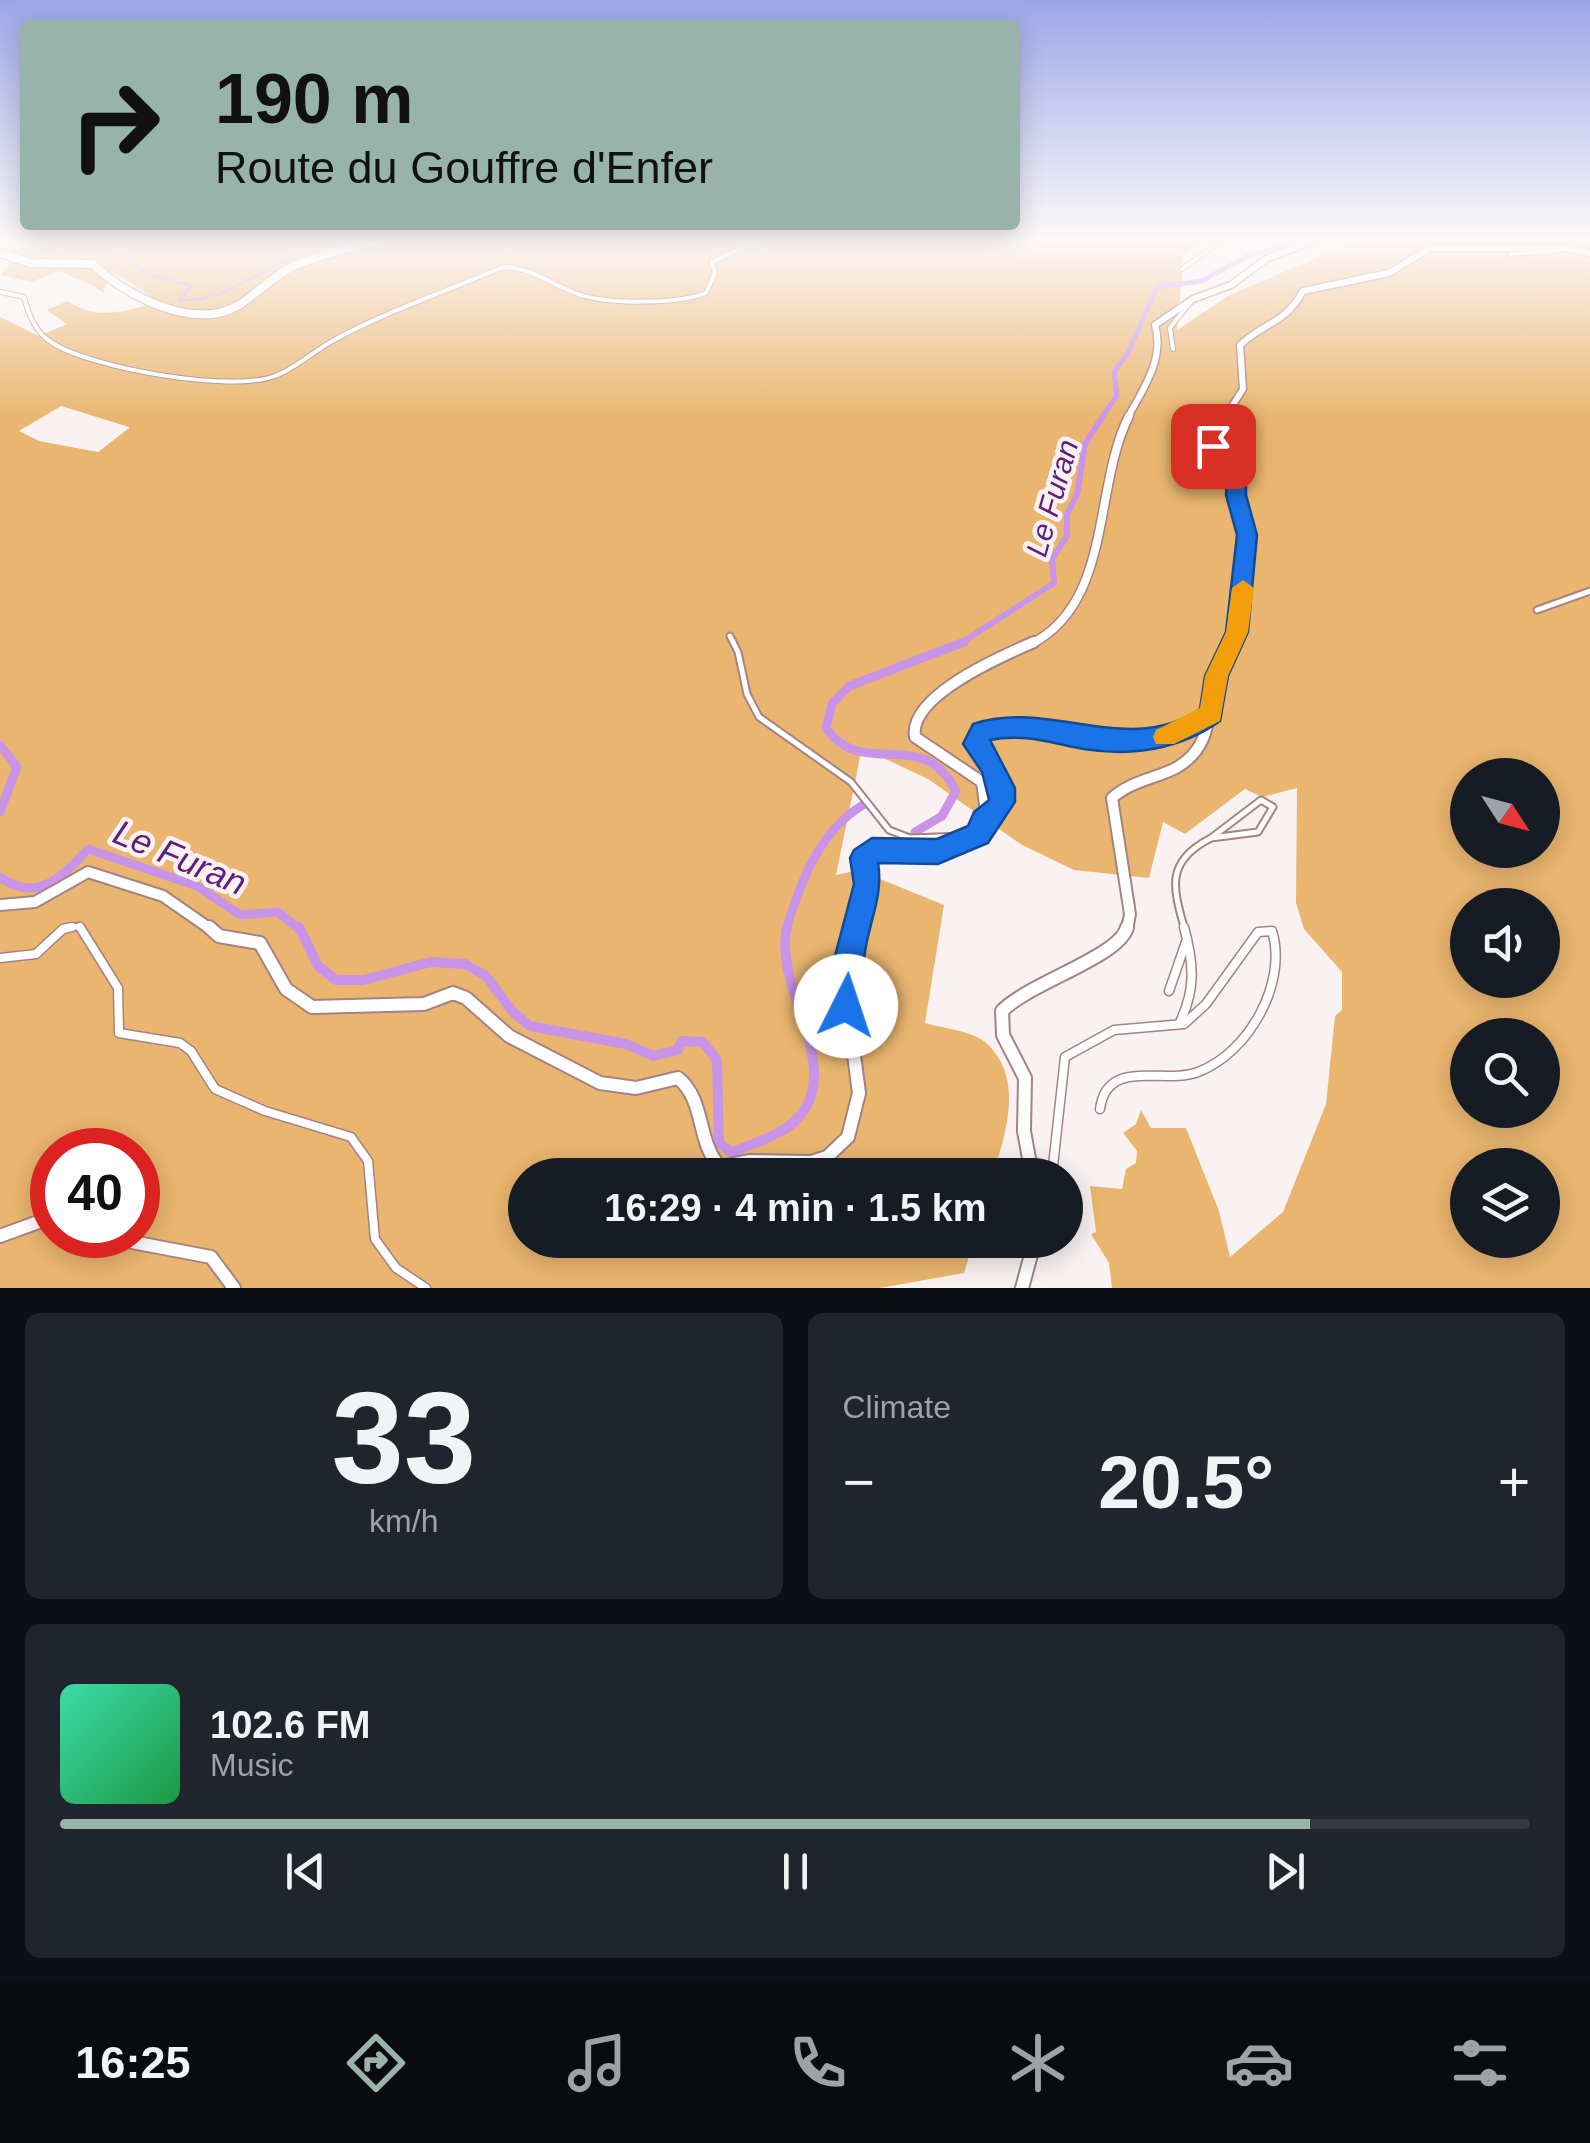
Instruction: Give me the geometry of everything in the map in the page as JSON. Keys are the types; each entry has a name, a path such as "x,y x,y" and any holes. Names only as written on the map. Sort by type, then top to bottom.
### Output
{"main road":[{"path":"149,298 166,309 205,316 234,308 248,298"}],"street":[{"path":"21,298 28,300 29,314 39,330 58,348 108,365 171,376 255,382 276,376 335,339 431,298"},
{"path":"646,298 693,298"},
{"path":"1029,1158 1024,1131 1024,1078 1003,1035 1002,1011 1027,988 1087,962 1126,935 1130,914 1112,798 1124,786 1186,760 1204,740 1212,714 1216,676 1237,632 1247,535 1236,495 1236,474 1211,440 1243,389 1240,345 1258,328 1290,314 1300,298"},
{"path":"1173,349 1170,328 1193,299"},
{"path":"0,905 14,909 31,905 88,872 140,888 192,912 219,936 260,944 286,989 312,1007 424,1004 453,993 466,998 509,1036 600,1083 636,1088 669,1078 685,1082 709,1157 720,1168 750,1162 808,1162 839,1148 858,1116 858,1059 846,992 850,956 868,884 864,858 872,850 938,852 974,838 988,808 982,782 960,762 919,742 913,733 916,718 923,706 947,693 968,673 1034,642 1072,609 1108,512 1106,487 1114,445 1155,364 1160,342 1155,325 1193,299"},
{"path":"1537,610 1590,592"},
{"path":"730,636 739,647 751,704 802,754 835,769 880,824 904,838 964,836 991,819 1002,802 1002,788 992,765 975,744 978,736 992,726 1029,726 1089,739 1157,740 1193,727 1212,714"},
{"path":"1178,1026 1195,997 1188,936 1172,888 1176,869 1186,851 1261,800 1273,808 1272,816 1258,833 1246,838 1210,838"},
{"path":"0,958 26,959 48,948 62,929 79,926 112,974 120,1033 180,1044 191,1051 215,1089 265,1111 351,1137 368,1161 375,1239 396,1268 426,1288"},
{"path":"1054,1158 1065,1057 1114,1030 1178,1026 1206,1004 1258,932 1274,933 1277,950 1269,1001 1222,1058 1180,1076 1138,1075 1114,1081 1105,1088 1100,1109"},
{"path":"1169,991 1188,936"},
{"path":"0,1236 30,1225"},
{"path":"160,1247 211,1257 234,1288"},
{"path":"1022,1288 1030,1258"}],"shaded area":[{"path":"154,298 1180,298 1177,330 1225,298 1590,298 1590,1288 1112,1288 1109,1263 1091,1234 1096,1232 1090,1186 1122,1189 1126,1169 1136,1163 1137,1151 1123,1133 1136,1124 1141,1110 1151,1128 1186,1128 1219,1211 1230,1257 1283,1212 1326,1104 1335,1016 1342,1010 1342,972 1304,929 1296,903 1297,788 1262,797 1245,789 1185,834 1163,822 1149,878 1074,870 1022,845 928,779 862,748 836,875 858,870 944,905 925,1023 979,1038 997,1056 1009,1088 1007,1123 998,1158 508,1158 508,1258 969,1258 964,1273 880,1288 0,1288 0,317 39,336 67,324 47,310 68,301 101,313 158,301","holes":["61,406 129,427 98,452 39,441 19,431"]}],"waterway":[{"path":"181,298 204,298"},
{"name":"Le Furan","path":"1103,416 1117,395 1114,372 1128,353 1152,298"},
{"name":"Le Furan","path":"961,643 1054,583 1052,559 1067,536 1067,514 1077,495 1085,444 1103,416"},
{"name":"Le Furan","path":"915,832 942,816 956,791 942,771 926,760 857,751 841,743 826,728 832,704 849,686 961,643"},
{"name":"Le Furan","path":"0,745 17,767 0,812"},
{"name":"Le Furan","path":"787,927 813,860 834,829 863,805"},
{"name":"Le Furan","path":"0,877 26,888 48,884 88,849 197,886 240,915 278,912 300,930"},
{"name":"Le Furan","path":"299,927 318,966 336,980 363,980 431,962 465,964 486,976 513,1012 530,1026 626,1044 653,1056 678,1050 681,1041 703,1042 717,1060 719,1143 732,1153 788,1127 809,1101 814,1078 812,1053 789,976 787,927"}],"slow traffic":[{"path":"1165,737 1193,727 1212,714 1216,676 1237,632 1243,588"}],"route":[{"path":"846,1006 852,942 868,884 864,858 872,850 938,852 978,834 984,820 991,819 1002,802 1002,788 992,765 975,744 982,732 992,726 1014,724 1089,739 1157,740 1193,727 1212,714 1216,676 1237,632 1247,535 1236,495 1236,474 1213,446"}]}
